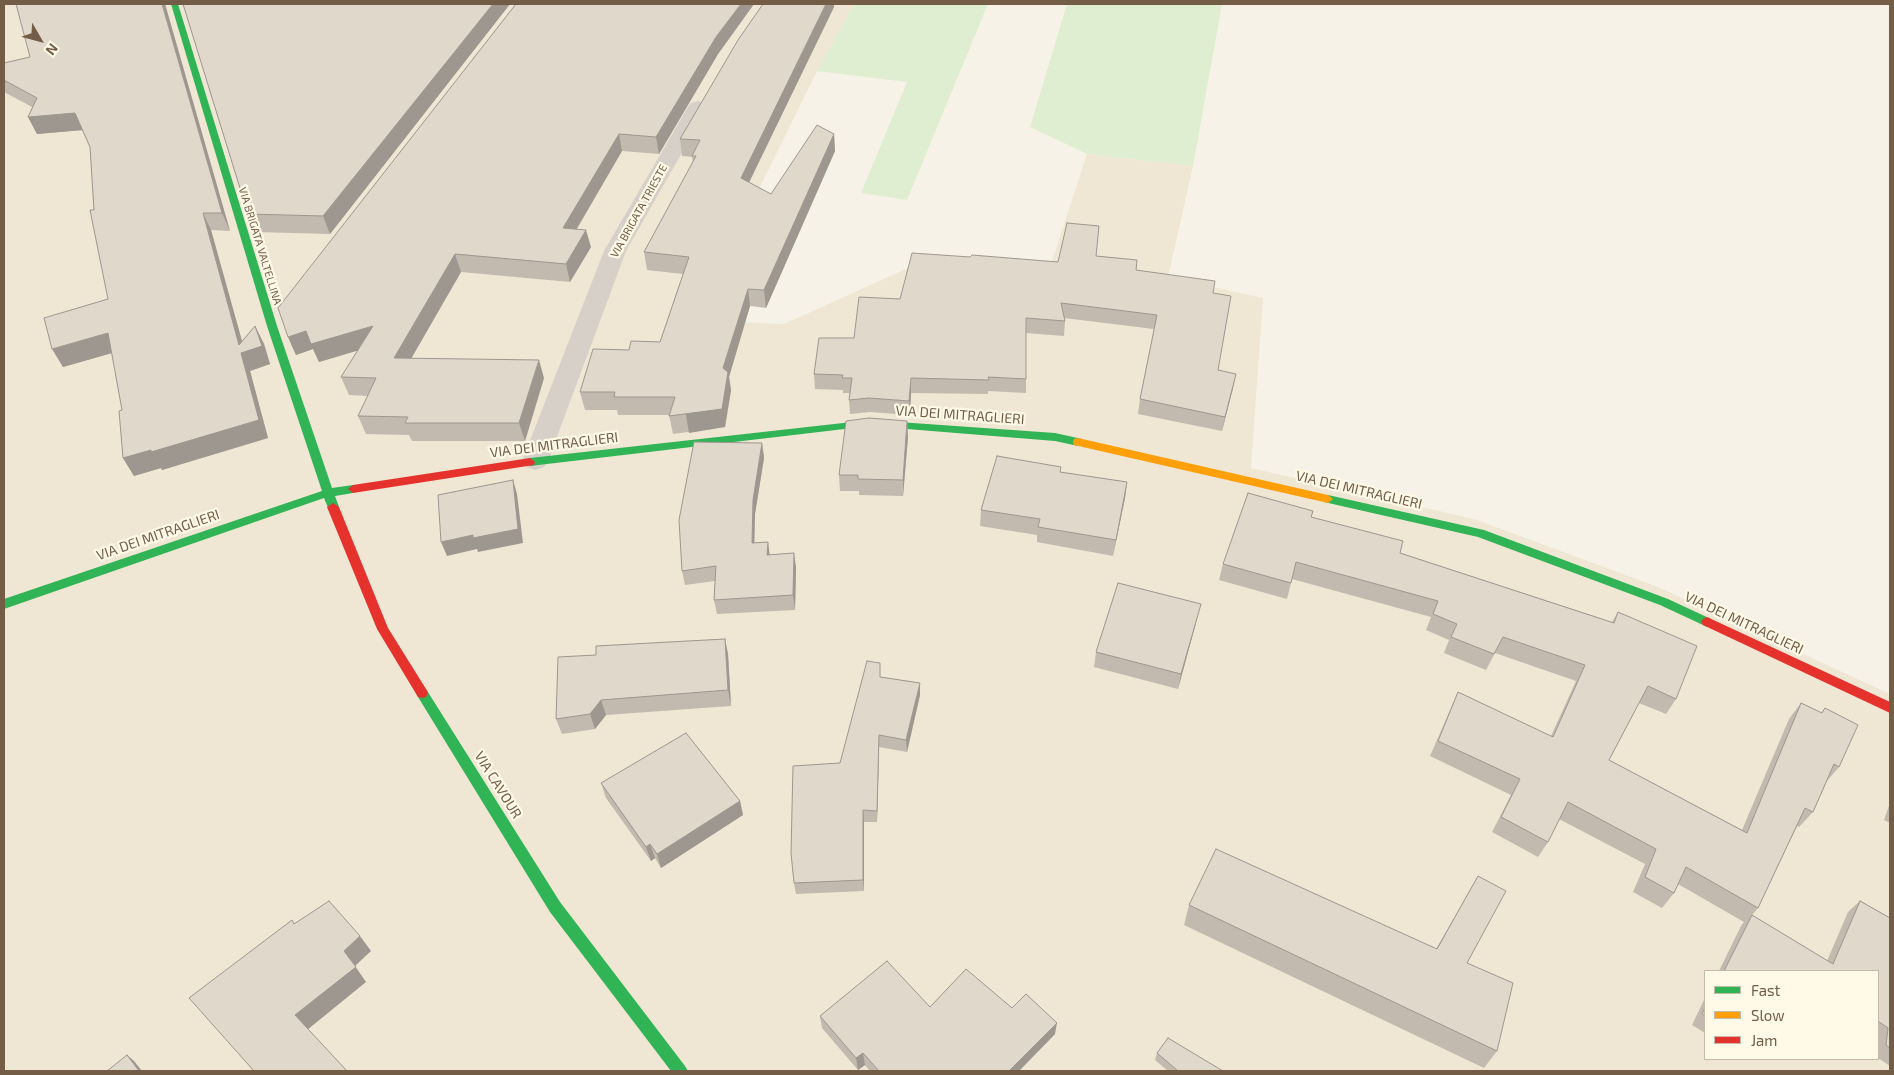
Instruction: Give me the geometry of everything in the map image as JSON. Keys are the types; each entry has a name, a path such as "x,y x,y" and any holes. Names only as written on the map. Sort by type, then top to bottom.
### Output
{"street":[{"name":"VIA BRIGATA VALTELLINA","path":"174,4 278,318 327,493"},
{"name":"VIA BRIGATA TRIESTE","path":"535,461 615,250 709,89"},
{"name":"VIA DEI MITRAGLIERI","path":"4,604 327,493 535,461 870,423 1055,437 1480,533 1664,602 1890,708"},
{"name":"VIA CAVOUR","path":"327,493 383,629 555,907 680,1071"}],"shaded area":[{"path":"4,4 854,4 817,71 712,285 712,321 784,324 919,263 1050,267 1087,154 1193,166 1168,277 1263,298 1251,468 1474,519 1658,587 1890,694 1890,1071 4,1071"}],"green space":[{"path":"854,4 988,4 907,200 861,193 907,82 817,71"},
{"path":"1067,4 1222,4 1193,166 1087,154 1030,127"}],"building":[{"path":"16,4 162,4 222,213 203,213 239,345 255,326 262,346 241,353 259,420 151,452 151,450 123,458 119,411 122,410 108,333 52,349 44,318 108,299 90,210 94,210 90,147 75,113 28,117 37,98 4,80 4,63 30,57"},
{"path":"183,4 493,4 323,216 248,214"},
{"path":"516,4 741,4 716,37 656,137 619,134 563,228 586,230 566,264 455,254 394,358 539,360 519,423 405,423 408,417 358,416 376,378 341,377 373,326 311,344 306,331 288,337 278,308"},
{"path":"763,4 826,4 741,178 771,194 817,125 834,134 764,290 748,289 723,368 728,372 722,409 669,416 675,397 614,397 615,392 580,392 593,349 629,350 631,341 660,342 689,257 644,252 696,156 692,156 700,140 680,139 738,40"},
{"path":"1067,223 1099,226 1096,256 1137,260 1136,270 1215,281 1213,293 1231,296 1218,370 1236,374 1225,417 1140,399 1157,315 1061,303 1065,321 1026,318 1026,379 988,377 989,380 911,378 909,401 869,398 849,400 852,378 842,378 843,375 814,374 819,338 854,338 859,297 900,299 912,253 970,257 972,255 1058,262"},
{"path":"869,418 907,421 903,480 858,479 858,475 839,475 846,421"},
{"path":"694,442 762,443 753,500 752,543 768,542 767,555 794,553 793,595 714,600 716,566 682,571 679,520"},
{"path":"997,456 1061,467 1060,472 1127,482 1116,540 1038,527 1040,519 981,510"},
{"path":"513,480 518,529 473,538 473,535 441,542 438,495"},
{"path":"1248,493 1313,511 1311,517 1403,541 1400,553 1614,623 1618,612 1697,646 1676,699 1648,686 1609,760 1747,833 1801,703 1822,713 1825,708 1858,725 1839,767 1834,764 1813,812 1805,808 1758,908 1686,867 1674,893 1645,877 1656,849 1568,802 1548,842 1501,817 1520,779 1438,741 1458,692 1553,737 1585,665 1503,637 1494,654 1451,637 1457,624 1433,614 1438,601 1296,562 1291,583 1223,564"},
{"path":"1118,583 1201,604 1181,674 1096,652"},
{"path":"725,639 728,690 601,700 590,714 556,719 558,657 596,655 596,646"},
{"path":"867,661 880,663 880,677 920,683 906,740 879,735 877,811 863,810 863,880 794,883 791,853 793,766 840,763"},
{"path":"686,733 740,801 657,854 650,844 646,847 601,783"},
{"path":"1216,849 1437,949 1478,876 1506,891 1467,963 1513,983 1497,1051 1189,905"},
{"path":"329,901 360,936 344,951 356,967 295,1015 347,1071 254,1071 189,998 292,920 294,924"},
{"path":"1860,901 1890,918 1890,1048 1886,1045 1888,1028 1879,1022 1879,970 1724,970 1752,915 1833,964"},
{"path":"887,961 930,1007 966,969 1012,1008 1026,994 1057,1023 1009,1071 879,1071 863,1053 856,1058 820,1016"},
{"path":"1168,1038 1223,1071 1178,1071 1157,1053"},
{"path":"127,1055 139,1071 107,1071"}],"traffic: fast":[{"path":"174,4 272,326 333,507"},
{"path":"530,462 870,423 1055,437 1078,442"},
{"path":"4,604 327,493 353,489"},
{"path":"1328,499 1480,533 1664,602 1707,622"},
{"path":"422,693 555,907 680,1071"}],"traffic: slow":[{"path":"1078,442 1328,499"}],"traffic: jam":[{"path":"353,489 530,462"},
{"path":"333,507 383,629 422,693"},
{"path":"1707,622 1890,708"}]}
